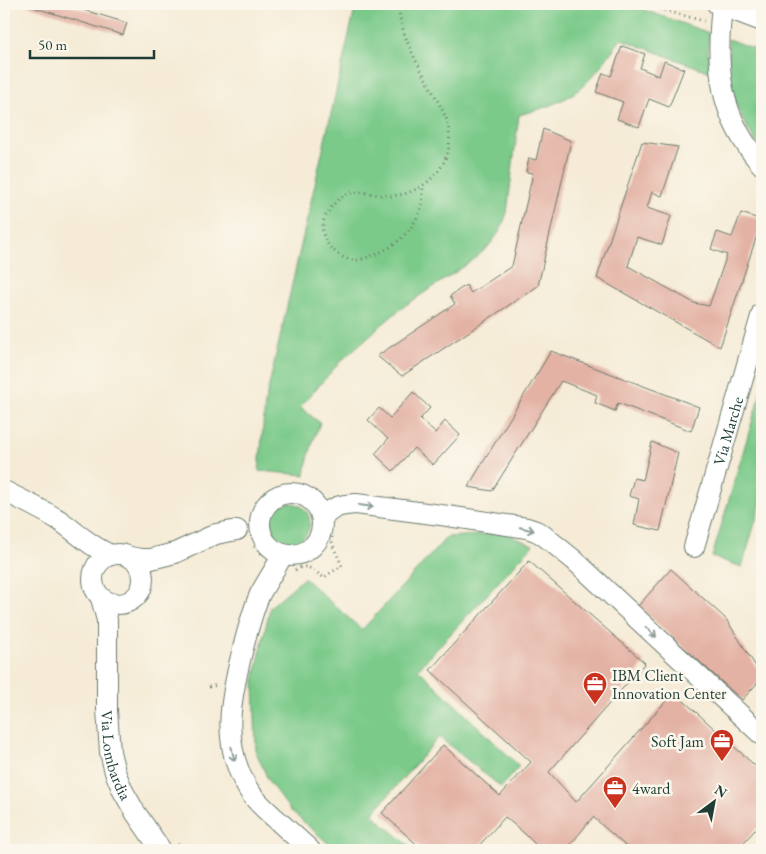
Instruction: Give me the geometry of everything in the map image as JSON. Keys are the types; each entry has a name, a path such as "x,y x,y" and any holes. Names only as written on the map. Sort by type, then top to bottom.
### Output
{"street":[{"path":"762,21 720,5 719,62 721,81 730,112 746,144 762,165"},
{"name":"Via Marche","path":"694,547 762,313"},
{"path":"4,491 56,519 72,530 84,539 95,555 138,564 141,569 142,586"},
{"path":"327,524 313,502 303,495 285,494 274,498 266,506 260,520 260,529 271,548 282,554 295,556 315,546 322,531 327,524 336,507 344,505 356,504 450,516 536,531 574,560 762,735"},
{"path":"112,559 142,560 175,553 216,534 236,530 263,512"},
{"path":"236,530 251,532 263,537"},
{"name":"Via Lombardia","path":"108,647 116,622 126,603 136,596 154,569 175,553"},
{"path":"282,554 260,594 254,610 239,665 231,706 230,737 236,765 249,790 259,803 310,850"},
{"name":"Via Lombardia","path":"112,559 93,574 93,583 101,598 108,620 106,710 110,752 122,791 161,850"},
{"path":"101,598 110,603 126,603"}],"path":[{"path":"398,4 402,30 410,50 447,120 450,132 446,158 439,170 423,185 412,191 390,196 350,192 343,196 330,208 322,224 326,242 334,251 351,260 360,260 393,246 403,237 417,217 421,208 423,185"},
{"path":"646,4 707,21"},
{"path":"293,572 300,566 307,566 324,578 342,566 332,543 327,524"},
{"path":"516,850 522,843"}],"green space":[{"path":"356,4 628,4 709,33 710,72 621,39 598,70 579,90 565,99 519,115 507,213 500,231 488,247 472,261 403,307 379,327 340,362 300,407 320,423 311,448 305,475 259,471 265,403"},
{"path":"728,39 762,52 762,152 744,120 733,95 730,80"},
{"path":"762,388 762,499 742,567 712,557"},
{"path":"290,503 304,509 310,523 304,537 290,543 276,537 270,523 276,509"},
{"path":"504,533 533,545 418,669 519,766 501,787 439,737 372,814 414,850 336,850 291,811 269,782 256,752 254,681 270,607 304,578 362,630 447,537"}],"building":[{"path":"23,4 64,4 127,23 123,35"},
{"path":"622,46 645,54 640,68 659,76 664,61 684,69 669,107 649,99 639,127 617,119 623,102 596,92 603,73 611,76"},
{"path":"543,129 571,141 538,286 402,376 377,356 455,304 450,296 466,285 471,293 512,266 533,173 526,172 529,158 536,160"},
{"path":"642,142 678,147 662,196 652,192 647,208 671,216 662,245 637,237 628,266 694,303 709,306 727,255 711,249 717,232 732,237 741,213 762,220 720,347 597,278"},
{"path":"551,351 699,407 691,431 618,403 615,411 595,403 597,395 561,381 492,491 468,487"},
{"path":"413,392 430,408 420,419 435,433 445,421 460,435 433,465 414,448 393,471 375,454 388,439 368,420 379,408 390,418"},
{"path":"652,442 678,453 660,531 634,525 639,499 629,496 634,478 643,480"},
{"path":"529,561 645,663 549,772 576,802 674,692 762,772 762,822 737,850 630,850 593,817 566,850 541,850 505,817 475,850 423,850 382,813 443,745 500,796 531,762 430,670"},
{"path":"671,569 726,619 762,676 742,700 638,606"}],"place":[{"name":"IBM Client Innovation Center","path":"595,705"},
{"name":"Soft Jam","path":"722,762"},
{"name":"4ward","path":"615,809"}]}
